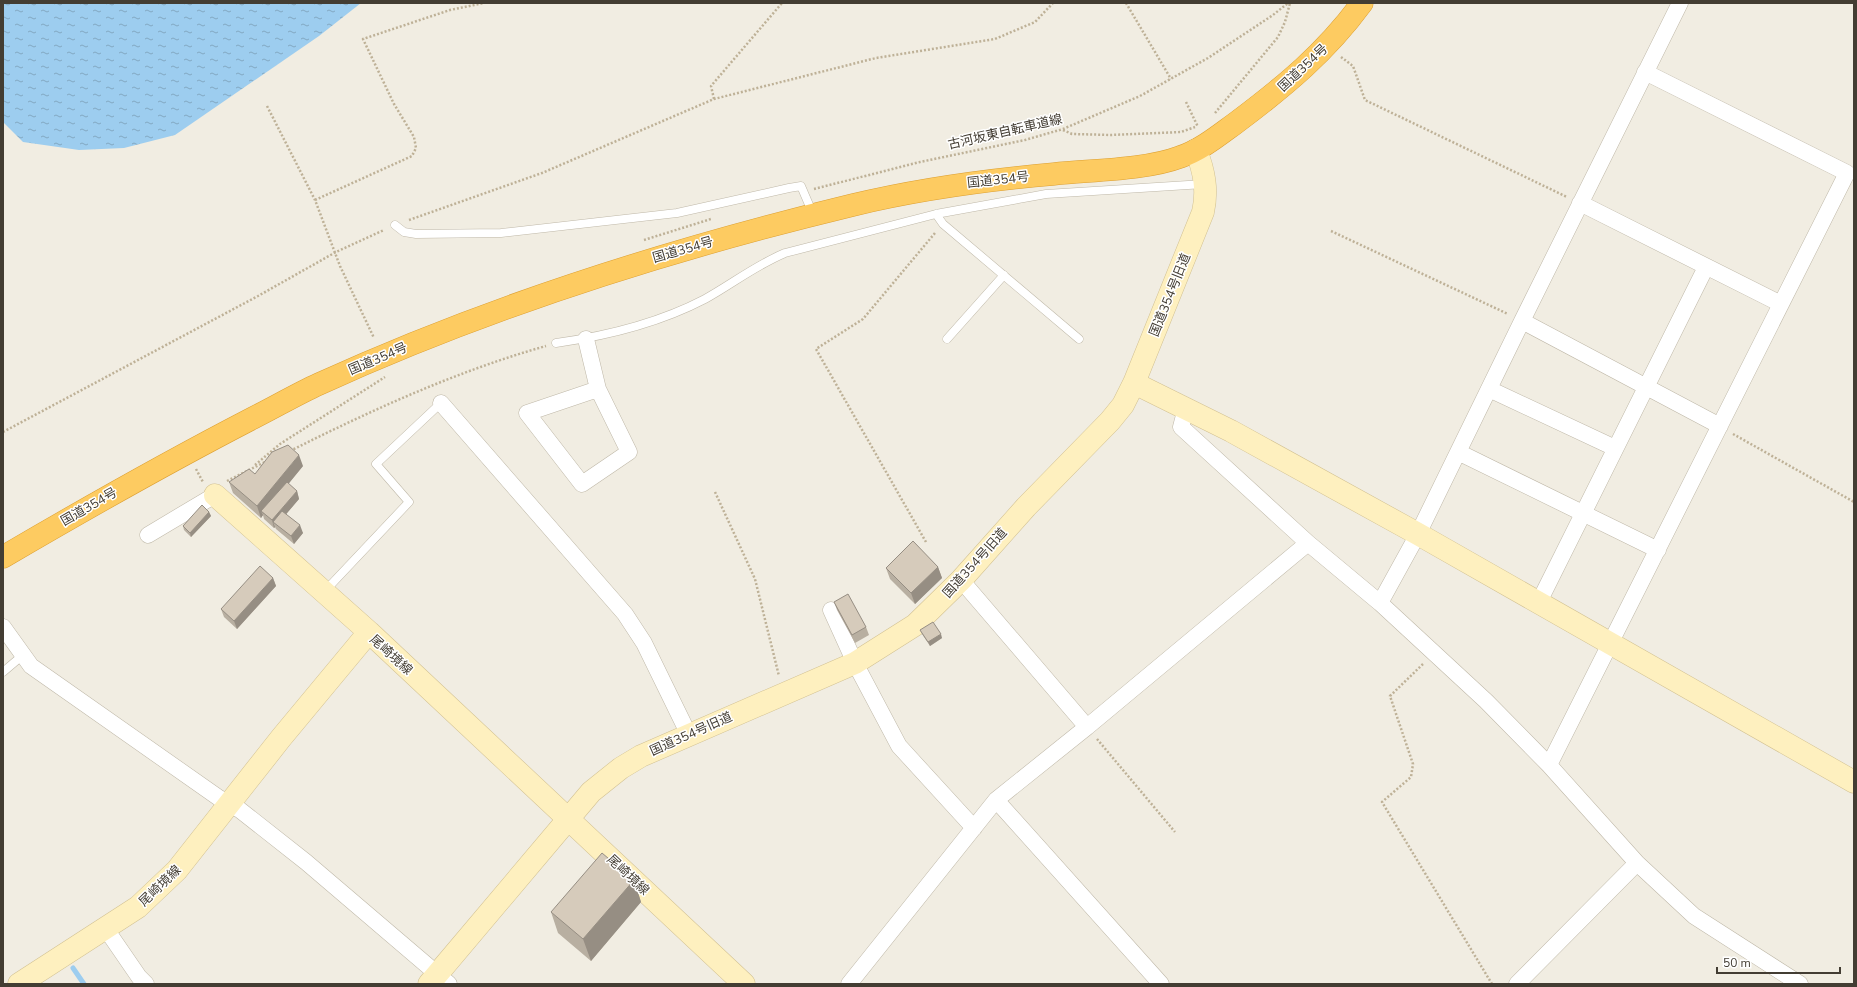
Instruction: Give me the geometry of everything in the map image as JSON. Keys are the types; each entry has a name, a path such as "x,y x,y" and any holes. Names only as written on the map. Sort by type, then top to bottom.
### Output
{"highway":[{"name":"国道354号","path":"3,557 187,452 318,385 470,322 625,267 702,244 852,205 936,188 988,180 1148,164 1181,157 1196,150 1264,103 1303,70 1327,46 1362,3"}],"street":[{"path":"1380,602 1418,534 1488,389 1680,3"},
{"path":"1550,765 1847,173 1645,72"},
{"name":"国道354号旧道","path":"438,980 567,819 591,792 621,768 641,756 855,663 915,625 961,580 1026,507 1110,421 1123,405 1134,383 1199,223 1205,203 1205,184 1202,167 1196,150"},
{"path":"1580,203 1781,304"},
{"path":"1539,602 1706,266"},
{"path":"1522,321 1720,426"},
{"path":"586,339 598,389 629,452 582,484 527,413 598,389"},
{"path":"1134,383 1186,408 1418,534 1854,782"},
{"path":"1488,389 1615,448"},
{"path":"441,403 625,614 644,643 689,735"},
{"path":"1186,408 1181,428 1308,543 1380,602 1486,701 1550,765 1636,863 1694,916 1800,984"},
{"path":"1458,452 1658,550"},
{"path":"148,535 214,487 324,592 369,632"},
{"path":"856,981 996,800 1087,727 1308,543"},
{"path":"961,580 1087,727"},
{"path":"831,610 855,663 899,746 974,828"},
{"path":"3,627 31,666 230,805 240,810 306,862 438,980"},
{"name":"尾崎境線","path":"19,984 138,907 177,870 230,805 281,738 369,632 744,984"},
{"path":"996,800 1161,984"},
{"path":"1517,984 1636,863"},
{"path":"106,929 139,977 146,984"}],"lane":[{"path":"556,343 586,339 660,317 704,299 769,260 785,253 936,214 1046,194 1205,184"},
{"path":"395,225 404,232 416,234 501,233 677,213 801,186 814,215"},
{"path":"936,214 943,224 1079,339"},
{"path":"947,339 1004,275"},
{"path":"324,592 409,502 376,464 441,403"},
{"path":"3,672 23,655"}],"path":[{"path":"315,200 412,156 416,148 414,137 394,104 363,40 450,10 484,3"},
{"path":"714,98 711,86 782,3"},
{"path":"3,432 258,296 336,252 395,225 542,172 714,98 876,58 995,39 1034,22 1053,3"},
{"path":"1126,3 1171,79"},
{"path":"1211,117 1278,37 1285,22 1289,3"},
{"name":"古河坂東自転車道線","path":"840,182 949,155 1025,140 1063,130 1140,96 1171,79 1208,58 1289,3"},
{"path":"1327,46 1353,66 1365,100 1580,203"},
{"path":"1186,102 1195,120"},
{"path":"267,106 315,200 336,252 340,266 374,338"},
{"path":"1063,130 1072,134 1111,135 1181,132 1203,124"},
{"path":"926,542 816,349 863,319 943,224"},
{"path":"1331,231 1522,321"},
{"path":"284,454 358,416 515,354 556,343"},
{"path":"253,467 280,444 388,376"},
{"path":"1720,426 1854,502"},
{"path":"193,464 214,487 253,467 271,460"},
{"path":"715,492 755,579 783,694"},
{"path":"1435,653 1390,696 1414,764 1411,777 1382,802 1492,984"},
{"path":"1087,727 1175,832"}],"water":[{"path":"3,3 361,3 319,36 175,135 124,148 79,150 23,142 3,122"}],"building":[{"path":"288,445 299,455 257,506 229,482 249,469 255,474 272,452"},
{"path":"287,482 297,491 272,520 261,511"},
{"path":"202,505 209,512 190,533 183,526"},
{"path":"282,511 300,525 291,536 273,522"},
{"path":"913,541 938,567 911,593 886,568"},
{"path":"260,566 273,578 234,621 221,609"},
{"path":"848,594 866,627 852,635 834,602"},
{"path":"933,622 941,634 928,642 920,630"},
{"path":"602,853 634,880 583,939 551,912"}],"waterway":[{"path":"73,968 84,984"}]}
